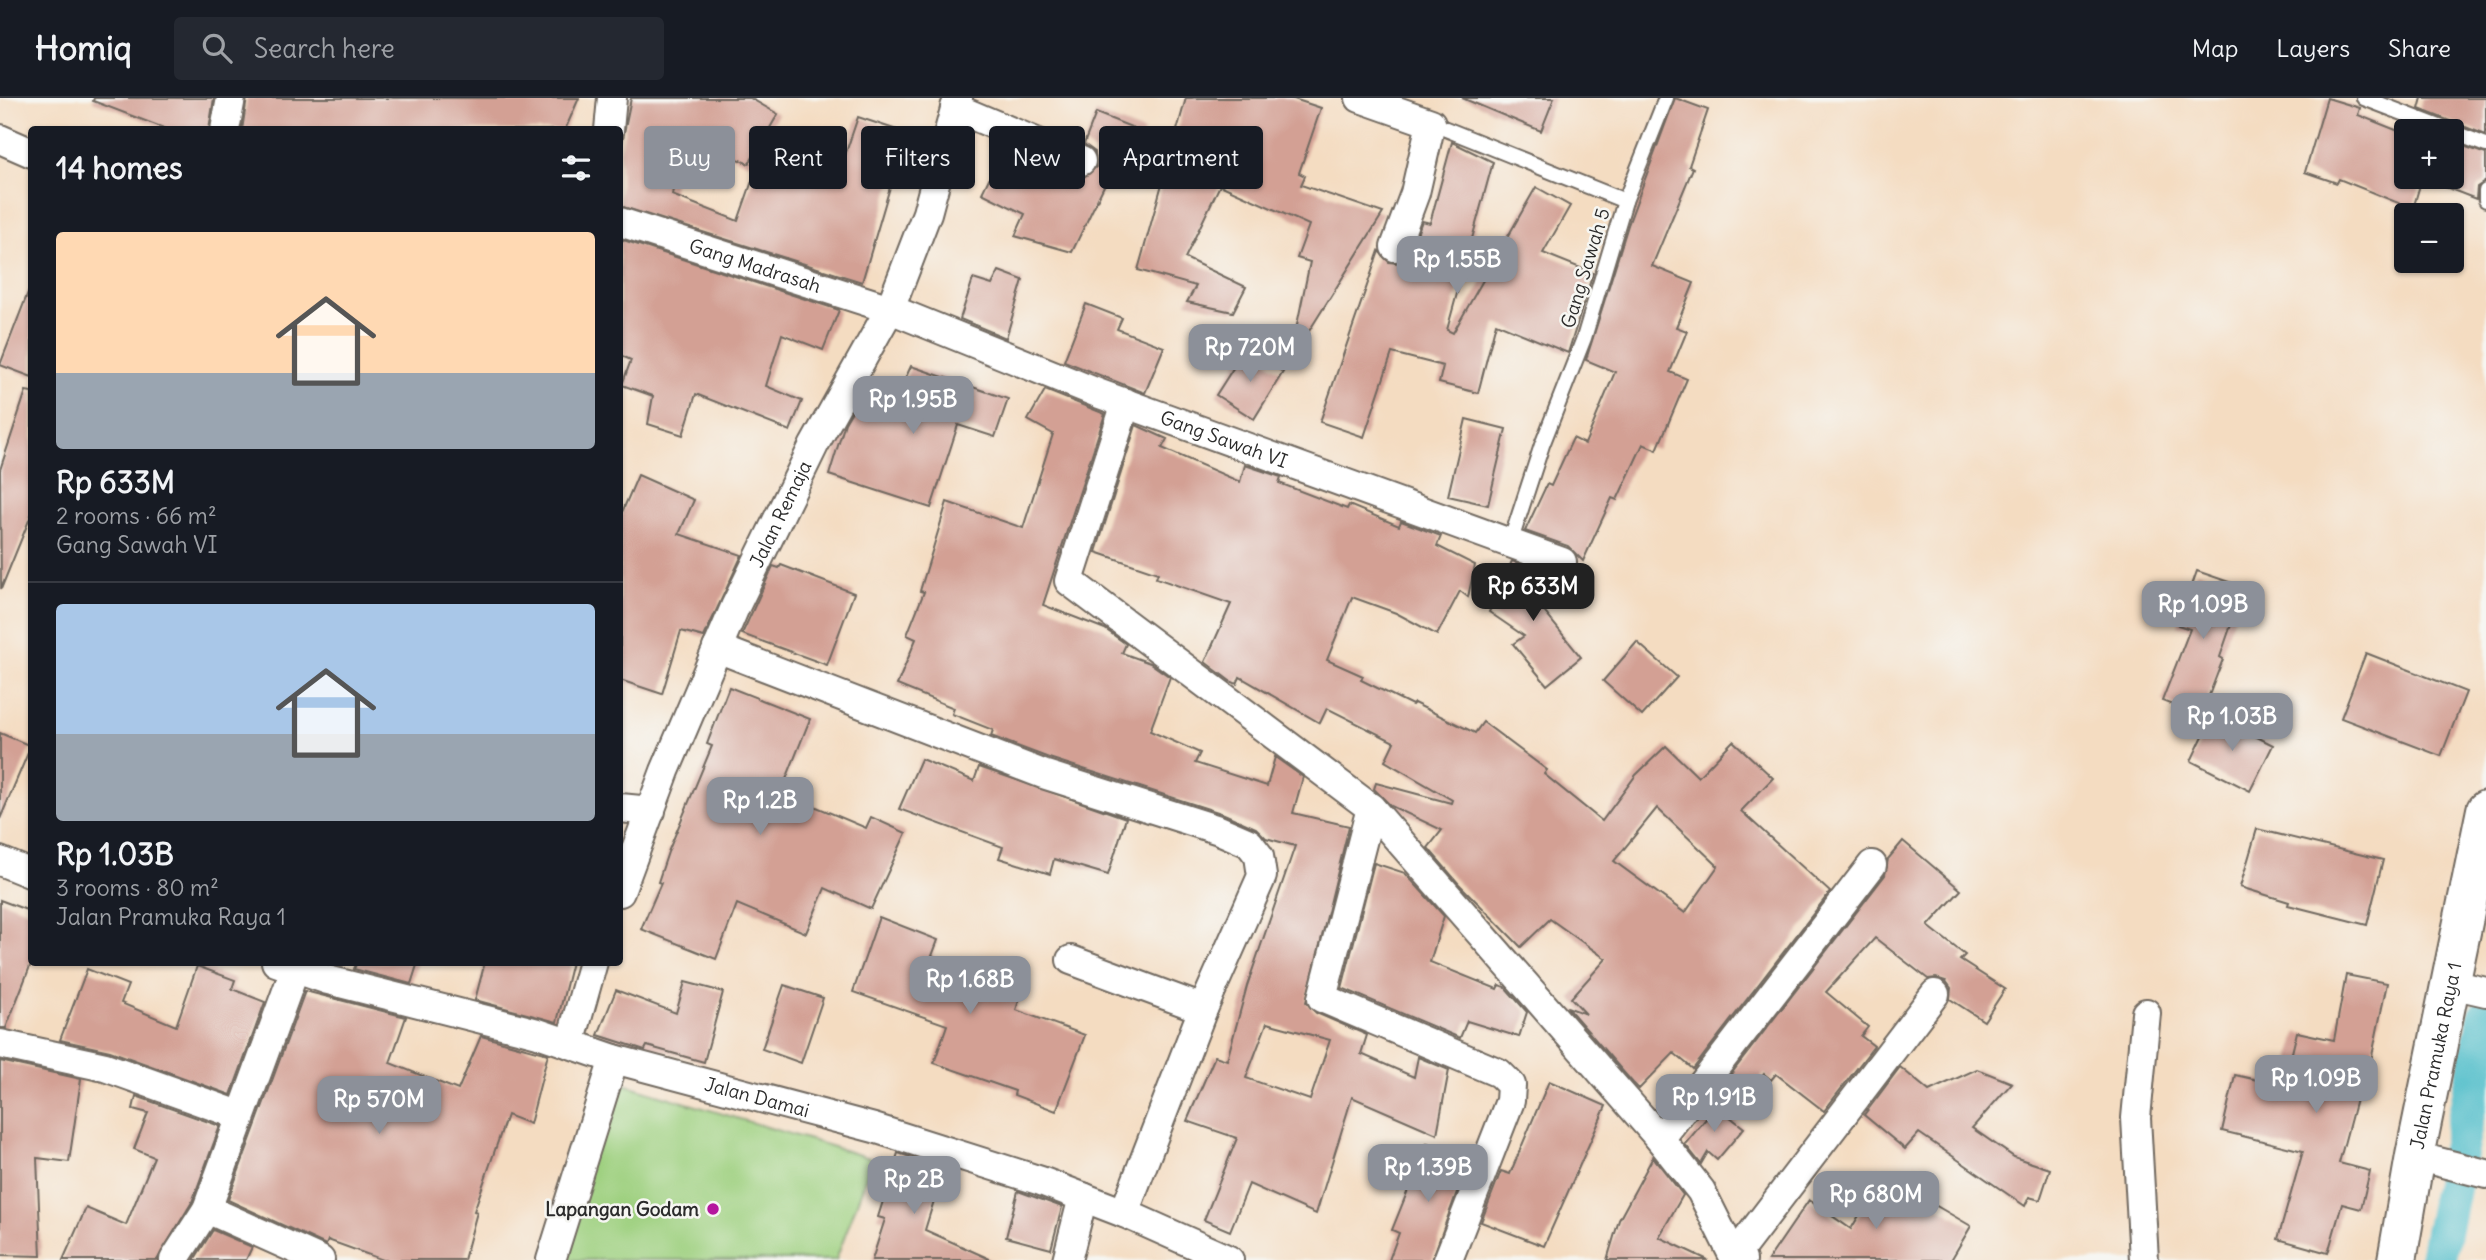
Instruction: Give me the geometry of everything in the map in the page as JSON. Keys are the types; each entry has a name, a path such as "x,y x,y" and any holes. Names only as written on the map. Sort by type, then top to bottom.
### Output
{"main road":[{"name":"Jalan Pramuka Raya 1","path":"2397,1260 2473,989 2486,810"}],"street":[{"path":"226,126 231,98"},
{"path":"609,126 612,98"},
{"path":"1360,98 1431,123 1415,193 1395,247"},
{"path":"956,103 1006,126"},
{"name":"Jalan Remaja","path":"623,884 717,649 814,445 890,309 927,213 956,103"},
{"path":"0,139 28,151"},
{"name":"Gang Madrasah","path":"623,223 890,309"},
{"name":"Gang Sawah VI","path":"890,309 1126,403 1562,562"},
{"path":"1126,403 1069,581 1371,808 1660,1139 1701,1191 1738,1258 1935,994"},
{"path":"717,649 1043,774 1219,830 1250,843 1259,856 1262,876 1203,1009 1124,1213"},
{"path":"623,808 650,811"},
{"path":"1371,808 1322,998 1499,1073 1511,1084 1510,1101 1448,1260"},
{"path":"0,861 28,872"},
{"path":"1660,1139 1872,865"},
{"path":"1071,960 1203,1009"},
{"path":"174,1260 207,1209 286,966"},
{"name":"Jalan Damai","path":"286,966 570,1044 614,1059 874,1128 1083,1197 1229,1260"},
{"path":"570,1044 592,966"},
{"path":"2144,1260 2136,1118 2146,1013"},
{"path":"0,1044 105,1067 239,1115"},
{"path":"551,1260 614,1059"},
{"path":"2427,1159 2481,1173"},
{"path":"1067,1260 1083,1197"},
{"path":"207,1209 320,1260"}],"lane":[{"path":"1625,201 1666,98"},
{"path":"2364,98 2418,119"},
{"name":"Gang Sawah 5","path":"1431,123 1625,201 1584,338 1542,445 1510,542"},
{"path":"2464,137 2486,145"},
{"path":"2486,191 2486,200"}],"green space":[{"name":"Lapangan Godam","path":"617,1082 873,1159 836,1260 554,1260"}],"building":[{"path":"94,98 214,98 210,126 159,126 93,101"},
{"path":"247,98 579,98 567,126 243,126"},
{"path":"631,98 750,98 778,114 771,126 749,126 749,164 735,158 735,126 644,126 644,189 673,189 672,195 738,221 749,189 847,189 847,149 858,117 885,126 861,126 861,189 889,189 862,282 623,207 623,138"},
{"path":"1186,98 1291,98 1321,108 1299,173 1305,176 1301,185 1383,213 1294,355 1291,354 1310,262 1297,258 1309,225 1229,189 1263,189 1263,126 1178,126"},
{"path":"1462,98 1554,98 1541,131"},
{"path":"1675,98 1708,110 1689,166 1693,168 1652,266 1694,283 1676,327 1687,331 1670,372 1687,379 1657,450 1643,444 1617,500 1612,498 1583,561 1568,546 1525,531 1547,484 1551,486 1573,438 1585,444 1615,372 1586,360 1628,225"},
{"path":"2327,98 2360,108 2358,115 2394,129 2394,189 2419,189 2415,203 2398,203 2339,179 2337,183 2305,172"},
{"path":"2422,98 2486,98 2486,135 2464,126 2464,119 2445,119 2419,109"},
{"path":"1096,113 1129,126 1099,126 1099,189 1102,189 1072,252 1015,236 1025,214 982,193 989,179 989,189 1085,189 1085,176 1096,167 1095,152 1085,145"},
{"path":"1452,142 1493,162 1447,330 1453,333 1536,187 1570,206 1543,253 1593,273 1568,353 1496,323 1478,393 1439,383 1443,366 1392,353 1364,437 1320,422 1379,251 1389,262 1397,263 1410,253 1422,221 1430,223"},
{"path":"2464,146 2486,154 2486,181 2477,187 2476,199 2450,189 2464,189"},
{"path":"1161,189 1218,189 1185,258 1246,287 1233,312 1187,302 1196,286 1138,270"},
{"path":"623,240 839,310 823,350 782,334 766,386 802,401 790,431 696,394 683,435 648,424 653,396 623,385 631,360 623,356"},
{"path":"999,271 1023,280 1006,338 960,319 973,279 992,285"},
{"path":"28,293 28,376 0,365"},
{"path":"1086,304 1122,318 1117,329 1164,347 1145,393 1064,361"},
{"path":"1246,348 1283,372 1254,419 1216,395"},
{"path":"911,366 1008,399 995,437 958,425 931,508 829,475 845,423 855,406 888,416"},
{"path":"1045,390 1105,414 1043,605 1105,629 1126,644 1122,653 1150,663 1170,677 1150,731 1200,753 1195,763 1267,786 1275,757 1303,777 1293,813 1349,826 1306,1002 1316,1013 1367,1035 1361,1054 1414,1077 1418,1057 1449,1070 1437,1134 1352,1097 1316,1214 1249,1184 1230,1231 1204,1220 1237,1138 1187,1121 1215,1056 1227,1060 1247,986 1295,846 1266,838 1256,828 1224,814 1049,758 991,736 993,730 952,714 954,708 897,685 916,639 907,635 924,592 920,591 947,502 1023,528 1053,434 1028,420","holes":["1267,1023 1330,1040 1310,1100 1246,1078"]},
{"path":"28,391 28,523 1,589 0,470"},
{"path":"1466,419 1506,429 1488,505 1448,496"},
{"path":"1136,425 1167,439 1162,448 1240,482 1245,465 1281,477 1279,483 1347,509 1349,505 1399,526 1401,521 1441,536 1437,546 1475,565 1468,597 1460,591 1437,635 1396,613 1352,597 1327,660 1363,676 1361,680 1475,733 1483,722 1547,770 1544,774 1602,821 1636,775 1666,746 1698,777 1733,741 1773,778 1741,811 1830,892 1693,1069 1674,1053 1639,1089 1567,1007 1586,1014 1571,998 1606,959 1550,919 1521,947 1459,884 1428,848 1442,830 1391,806 1374,789 1376,783 1451,803 1452,800 1385,761 1394,742 1327,708 1320,723 1240,677 1237,684 1230,681 1205,662 1231,604 1156,578 1158,573 1096,552","holes":["1657,808 1718,866 1685,913 1614,861"]},
{"path":"638,475 694,500 679,534 742,555 704,637 681,631 662,694 623,681 623,510"},
{"path":"1512,561 1548,575 1533,598 1581,657 1547,685 1513,644 1524,636 1489,612"},
{"path":"781,565 854,593 827,665 742,634 773,566 779,568"},
{"path":"2197,571 2244,587 2220,657 2223,659 2201,716 2162,701 2190,629 2178,625"},
{"path":"1637,642 1677,677 1642,716 1603,681"},
{"path":"2366,653 2466,692 2441,756 2341,718"},
{"path":"729,687 810,719 781,792 866,828 871,817 906,833 871,909 825,888 806,933 737,904 716,959 641,929 661,883 658,882 668,852 712,746 707,744"},
{"path":"2213,715 2273,745 2250,791 2191,761"},
{"path":"0,733 28,745 28,753 0,819"},
{"path":"921,759 974,781 979,767 1126,818 1108,875 1054,859 1050,874 999,858 1003,847 899,809"},
{"path":"2257,829 2383,860 2367,925 2288,905 2289,902 2240,887"},
{"path":"1903,841 1961,890 1928,926 1965,955 1960,960 2005,989 1984,1021 1950,999 1951,988 1946,981 1928,979 1875,938 1826,992 1868,1027 1861,1036 1874,1046 1824,1111 1776,1074 1771,1080 1764,1074 1736,1107 1718,1091 1885,875 1888,859"},
{"path":"1374,863 1405,873 1444,916 1430,962 1497,989 1499,985 1505,987 1527,1012 1519,1037 1467,1021 1460,1038 1342,988"},
{"path":"0,900 28,910 30,966 6,1028 0,1028"},
{"path":"879,917 938,940 932,956 1023,988 1016,1010 1085,1035 1056,1111 1014,1095 1015,1091 934,1063 947,1025 853,992"},
{"path":"197,966 235,980 232,989 265,1002 231,1095 110,1051 60,1040 87,969 128,985 121,1003 176,1026"},
{"path":"355,966 417,966 411,984 354,969"},
{"path":"484,966 571,966 557,1022 475,1000"},
{"path":"2346,975 2387,983 2365,1090 2359,1088 2339,1163 2370,1171 2361,1209 2342,1204 2328,1253 2278,1239 2303,1151 2222,1131 2235,1075 2284,1086 2297,1032 2334,1040"},
{"path":"685,982 723,992 704,1062 647,1046 645,1050 598,1035 616,990 676,1013"},
{"path":"784,985 823,998 801,1063 762,1049"},
{"path":"305,991 406,1017 390,1063 458,1090 481,1036 548,1054 530,1124 507,1115 474,1211 477,1212 464,1260 383,1260 328,1240 326,1245 228,1200"},
{"path":"0,1061 81,1079 69,1162 37,1158 41,1256 0,1255"},
{"path":"1900,1067 1929,1091 1977,1069 2012,1083 1972,1128 2014,1157 2050,1169 2040,1200 2029,1197 2025,1206 1919,1133 1905,1149 1864,1115"},
{"path":"1549,1081 1606,1106 1544,1246 1481,1222 1501,1171 1510,1174"},
{"path":"136,1096 220,1126 192,1202 157,1260 63,1260 86,1208 126,1225 154,1157 134,1149 148,1113 133,1109"},
{"path":"1719,1103 1732,1111 1729,1116 1744,1128 1717,1160 1708,1152 1701,1164 1685,1144"},
{"path":"1427,1143 1469,1159 1432,1260 1389,1260 1399,1233 1392,1230"},
{"path":"898,1153 944,1168 925,1230 992,1260 872,1260 885,1219 878,1217"},
{"path":"1653,1157 1683,1195 1659,1237 1708,1260 1607,1260 1619,1220"},
{"path":"1883,1175 1971,1226 1951,1260 1768,1260 1809,1200 1851,1229"},
{"path":"1018,1191 1062,1207 1051,1249 1006,1237"},
{"path":"213,1230 252,1247 246,1260 194,1260"}],"waterway":[{"path":"2437,1260 2486,1018"}],"place":[{"name":"Lapangan Godam","path":"713,1209"}]}
